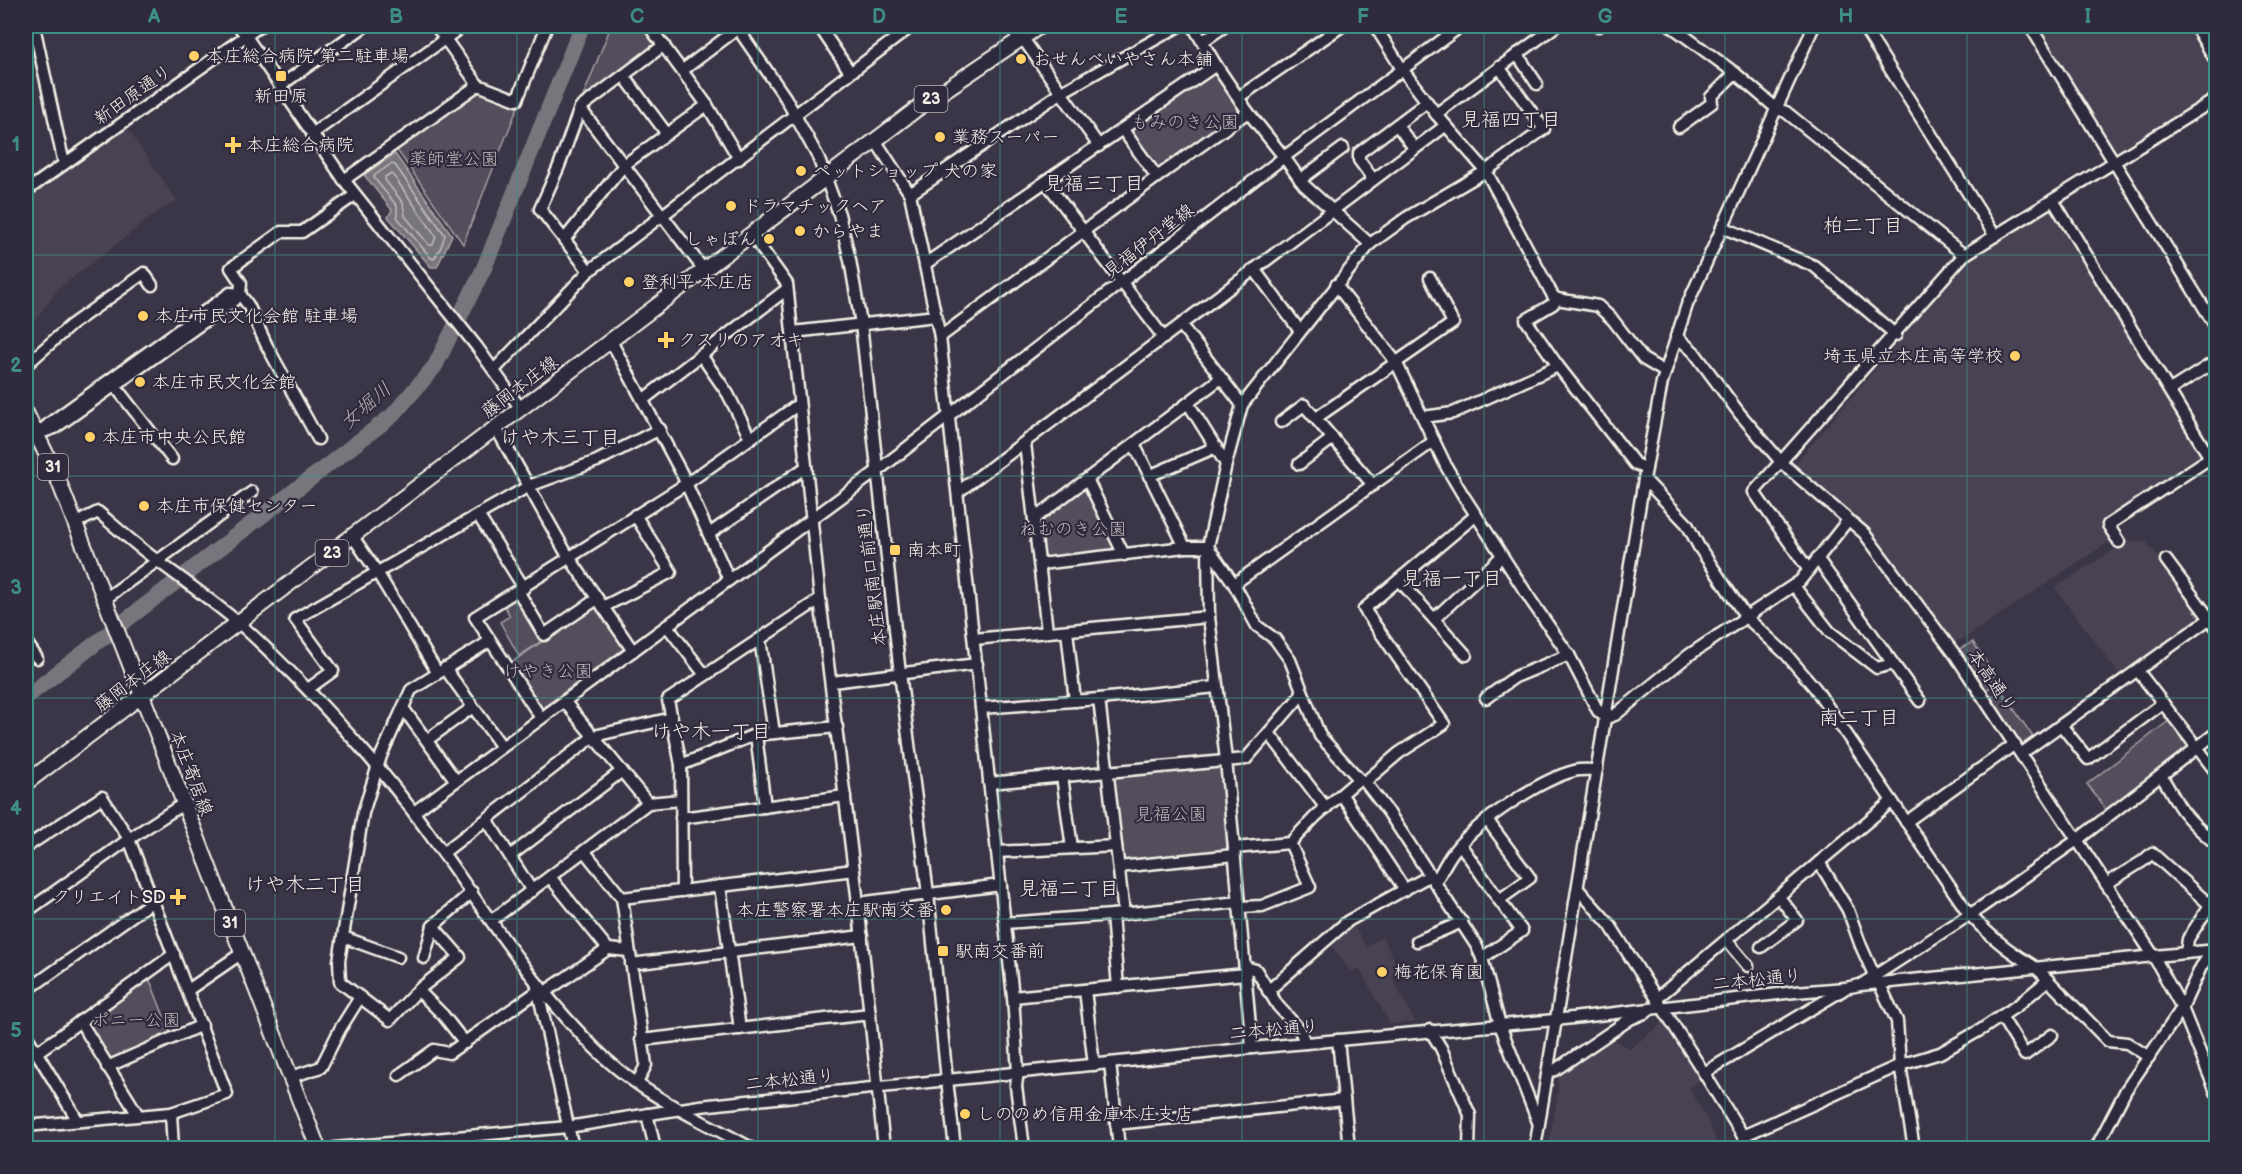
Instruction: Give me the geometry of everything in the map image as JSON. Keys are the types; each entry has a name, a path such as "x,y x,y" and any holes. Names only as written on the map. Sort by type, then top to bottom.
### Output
{"main road":[{"name":"藤岡本庄線","path":"26,783 1018,31 1040,26"},
{"name":"本庄寄居線","path":"26,413 31,438 56,474 318,1149"}],"street":[{"path":"34,26 64,164"},
{"path":"239,26 355,195 443,304 521,409"},
{"name":"新田原通り","path":"26,191 260,26"},
{"path":"281,85 365,26"},
{"path":"436,26 478,86 517,100 547,26"},
{"path":"312,134 463,26"},
{"path":"649,26 708,105 739,159"},
{"path":"683,70 738,26"},
{"name":"本庄駅南口前通り","path":"738,26 773,77 818,157 839,214 861,324 900,672 928,894 955,1149"},
{"path":"819,26 850,72"},
{"path":"494,370 589,272 912,26"},
{"path":"910,194 1062,92 1179,26"},
{"path":"1193,26 1248,112 1304,185 1370,244"},
{"path":"1203,41 1226,26"},
{"path":"1239,97 1342,26"},
{"path":"1375,26 1402,69 1445,126 1486,171 1549,292 1557,299 1598,306 1613,320 1643,358 1665,372"},
{"path":"1436,114 1556,26"},
{"path":"1671,26 1777,109 1786,112 1964,255"},
{"path":"1535,1149 1645,474 1665,372 1687,305 1814,26"},
{"path":"1863,26 1995,236"},
{"path":"2030,26 2217,327"},
{"path":"2194,26 2217,61"},
{"name":"見福伊丹堂線","path":"414,812 877,471 1456,27"},
{"path":"1018,31 1099,146"},
{"path":"589,272 540,209 580,108 664,45"},
{"path":"1517,54 1537,84"},
{"path":"925,264 1216,65"},
{"path":"1252,1048 1226,760 1209,617 1208,547 1226,464 1242,405 1370,244 1406,218 1486,171 1544,129 1499,67"},
{"path":"1678,127 1712,103 1711,97 1735,74"},
{"path":"624,76 667,134"},
{"path":"344,180 478,86"},
{"path":"1808,569 1754,492 1896,335 1964,255 2217,99"},
{"path":"1373,179 1359,160 1359,153 1427,102"},
{"path":"564,240 624,165 708,105"},
{"path":"580,108 704,270"},
{"path":"940,337 1248,112"},
{"path":"1397,125 1414,148"},
{"path":"958,492 1445,126"},
{"path":"1123,130 1157,177"},
{"path":"875,140 910,194 940,337 1013,997 1018,1072 1016,1086 1024,1149"},
{"path":"1300,180 1343,148"},
{"path":"1046,182 1164,338"},
{"path":"318,439 267,346 248,305 240,294 240,283 231,268 281,232 302,232 355,195"},
{"path":"2053,200 2213,456 2108,525 2119,542"},
{"path":"1722,227 1814,266 1896,335"},
{"path":"751,234 787,284 820,599 862,936 884,1149"},
{"path":"1254,269 1300,331"},
{"path":"26,365 71,325 144,273 152,285"},
{"path":"1316,418 1453,323 1430,278"},
{"path":"1336,285 1386,346 1396,362 1447,468 1502,556 1569,655 1598,711 1606,718"},
{"path":"644,399 786,289"},
{"path":"31,438 55,428 112,382 232,302 240,294"},
{"path":"1557,299 1553,304 1526,320 1558,366 1635,464 1687,524 1699,547 1746,616 1786,654 1815,688 1969,914 1980,926 2012,951 2038,967 2108,1041 2127,1043 2149,1057"},
{"path":"793,332 936,315"},
{"path":"1181,325 1242,405"},
{"name":"本高通り","path":"1676,336 1694,352 1740,414 1782,463 1864,533 1956,656 2153,955 2182,1008 2216,1090"},
{"path":"611,341 660,429 729,580"},
{"path":"701,355 728,394 750,438"},
{"path":"2170,390 2217,361"},
{"path":"1423,417 1453,413 1558,366"},
{"path":"1034,519 1221,378"},
{"path":"112,382 172,459"},
{"path":"1188,403 1226,464"},
{"path":"541,718 475,617 686,484 799,404"},
{"path":"1281,422 1304,405 1372,485"},
{"path":"496,428 569,557 633,651"},
{"path":"308,689 333,671 295,619 529,486 597,461 660,429"},
{"path":"1299,464 1333,438"},
{"path":"1234,584 1434,441"},
{"path":"1025,443 1047,631"},
{"path":"1134,444 1185,547"},
{"path":"1149,476 1216,447"},
{"path":"709,534 806,467"},
{"path":"1087,479 1124,555"},
{"path":"106,601 160,563 252,492"},
{"path":"84,519 98,512 238,623 308,689 378,767 414,812 535,979 541,992 573,1149"},
{"path":"478,515 544,635 600,603 671,572 635,516"},
{"path":"1119,867 1290,843 1342,795 1399,753 1444,724 1364,609 1476,515"},
{"path":"1606,718 1615,715 1689,655 1794,586 1848,520"},
{"path":"353,537 441,670 473,707 502,747"},
{"path":"1040,564 1185,547 1208,547"},
{"path":"1208,547 1234,584 1257,626 1275,639 1290,660 1320,736 1362,780 1389,813 1462,922 1482,958 1500,1024 1538,1122"},
{"path":"1434,619 1502,556"},
{"path":"1817,558 1920,701"},
{"path":"1906,822 2018,748 2061,725 2214,620 2166,560"},
{"path":"1399,579 1466,655"},
{"path":"1794,586 1830,632 1846,645 1877,668 1893,663"},
{"path":"682,891 681,765 668,700 820,599"},
{"path":"974,639 1209,617"},
{"path":"667,626 705,675"},
{"path":"1068,631 1075,701"},
{"path":"760,639 774,733"},
{"path":"433,926 460,957 418,990 390,1020 340,982 339,962 363,813 378,767 403,708 411,690 490,641"},
{"path":"26,642 37,658"},
{"path":"1486,698 1515,677 1569,655"},
{"path":"832,682 977,664"},
{"path":"2138,671 2217,772"},
{"path":"981,708 1216,687"},
{"path":"990,783 1246,759 1303,693"},
{"path":"1099,699 1124,914"},
{"path":"564,701 648,803"},
{"path":"2061,725 2088,759 2163,703"},
{"path":"427,740 473,707"},
{"path":"403,708 456,781"},
{"path":"443,853 594,736 672,718"},
{"path":"681,765 756,735 837,727"},
{"path":"1269,733 1326,808"},
{"path":"1877,979 1901,959 2077,840 2217,733"},
{"path":"756,735 765,807"},
{"path":"1268,991 1348,921 1405,890 1432,880 1460,844 1507,806 1550,779 1576,770 1597,770"},
{"path":"510,856 622,771"},
{"path":"1062,776 1071,848"},
{"path":"2161,776 2175,796 2178,805 2203,834 2217,844"},
{"path":"1342,795 1405,890"},
{"path":"681,818 845,796"},
{"path":"26,848 102,797 129,839 227,1094 171,1113 26,1126"},
{"path":"492,920 648,803 681,800"},
{"path":"1548,1072 1555,1070 1659,1002 1892,801"},
{"path":"26,912 183,804"},
{"path":"487,820 532,891"},
{"path":"1488,820 1530,878 1499,900"},
{"path":"1005,923 1239,905 1262,906 1310,887 1290,843"},
{"path":"1460,844 1522,931 1482,958"},
{"path":"997,852 1116,846"},
{"path":"585,852 622,898 646,1065 637,1083"},
{"path":"2106,884 2152,853 2210,904 2188,939 2186,953"},
{"path":"1819,862 1848,910 1860,946 1897,1021 1900,1065 1914,1149"},
{"path":"622,898 854,870"},
{"path":"550,877 608,949"},
{"path":"858,903 1000,885"},
{"path":"720,886 740,1029"},
{"path":"1578,889 1610,925 1743,1136 1747,1149"},
{"path":"424,958 433,926 472,892"},
{"path":"1761,947 1797,920 1779,897"},
{"path":"26,992 153,901"},
{"path":"1112,915 1118,987"},
{"path":"1417,941 1462,922"},
{"path":"631,964 862,936"},
{"path":"343,937 398,957"},
{"path":"1727,941 1748,966"},
{"path":"2096,1149 2126,1090 2182,1008 2201,967 2215,948"},
{"name":"二本松通り","path":"335,1149 568,1127 681,1108 1018,1072 1430,1030 1555,1020 1659,1002 1845,988 1877,979 2038,967 2186,953 2215,948"},
{"path":"399,1075 434,1050 449,1053 608,949 629,951"},
{"path":"188,990 242,953"},
{"path":"36,1053 174,954"},
{"path":"1013,997 1256,970 1278,1006 1300,1030 1305,1043"},
{"path":"1743,1136 1900,1065 1940,1053 2018,1005 2048,980"},
{"path":"1704,1073 1845,988"},
{"path":"418,990 465,1043"},
{"path":"1085,990 1094,1065"},
{"path":"541,992 600,1052 637,1083 663,1101 681,1108 751,1149"},
{"path":"291,1077 321,1067 340,1029 360,998"},
{"path":"641,1040 870,1014"},
{"path":"2001,1016 2025,1055 2052,1035"},
{"path":"80,1021 138,1115"},
{"path":"107,1067 202,1025"},
{"path":"1430,1030 1445,1057 1470,1115 1469,1149"},
{"path":"26,1035 78,1121"},
{"path":"1338,1040 1349,1149"},
{"path":"1110,1063 1119,1149"},
{"path":"1116,1124 1344,1100"},
{"path":"171,1113 173,1149"},
{"path":"647,1114 655,1149"}],"shaded area":[{"path":"2032,26 2189,26 2216,69 2216,94 2114,158"},
{"path":"126,126 177,201 162,209 59,288 26,333 26,198"},
{"name":"埼玉県立本庄高等学校","path":"2050,209 2054,210 2204,458 2104,525 2113,539 1965,638 1952,643 1868,529 1794,465 1970,258"},
{"path":"2126,542 2146,542 2205,618 2122,678 2055,588"},
{"path":"1351,923 1367,947 1382,937 1401,972 1392,978 1415,1022 1390,1024 1359,968 1351,972 1327,940"},
{"path":"1666,1020 1702,1078 1689,1087 1712,1129 1718,1148 1548,1148 1558,1094 1558,1073 1609,1037 1630,1049"}],"green space":[{"path":"611,26 643,26 656,42 655,49 580,104"},
{"name":"もみのき公園","path":"1211,73 1216,74 1243,109 1160,171 1156,170 1129,131"},
{"name":"薬師堂公園","path":"481,90 519,104 463,244 397,150"},
{"name":"ねむのき公園","path":"1084,488 1087,489 1117,552 1044,558 1041,555 1038,522"},
{"path":"519,597 543,640 519,656 500,622 510,616 504,605"},
{"name":"けやき公園","path":"594,607 599,607 624,645 623,649 542,708 537,708 509,664"},
{"path":"1973,642 1995,676 1992,679 1996,685 1985,690 1957,650"},
{"path":"2001,690 2033,737 2021,745 1990,698"},
{"path":"2170,720 2190,746 2108,813 2087,784"},
{"name":"見福公園","path":"1226,760 1234,855 1119,867 1108,772"},
{"name":"ポニー公園","path":"149,978 171,1034 113,1061 108,1060 86,1023"}],"water":[{"path":"395,154 452,235 437,267 431,267 388,217 392,210 364,175"}],"waterway":[{"name":"女堀川","path":"26,697 393,415 435,366 484,268 582,26"}],"place":[{"name":"本庄総合病院 第二駐車場","path":"194,56"},
{"name":"おせんべいやさん本舗","path":"1021,59"},
{"name":"新田原","path":"281,76"},
{"name":"業務スーパー","path":"940,137"},
{"name":"本庄総合病院","path":"233,145"},
{"name":"ペットショップ 犬の家","path":"801,171"},
{"name":"ドラマチックヘア","path":"731,206"},
{"name":"からやま","path":"800,231"},
{"name":"しゃぼん","path":"769,239"},
{"name":"登利平 本庄店","path":"629,282"},
{"name":"本庄市民文化会館 駐車場","path":"143,316"},
{"name":"クスリのアオキ","path":"666,340"},
{"name":"埼玉県立本庄高等学校","path":"2015,356"},
{"name":"本庄市民文化会館","path":"140,382"},
{"name":"本庄市中央公民館","path":"90,437"},
{"name":"本庄市保健センター","path":"144,506"},
{"name":"南本町","path":"895,550"},
{"name":"クリエイトSD","path":"178,897"},
{"name":"本庄警察署本庄駅南交番","path":"946,910"},
{"name":"駅南交番前","path":"943,951"},
{"name":"梅花保育園","path":"1382,972"},
{"name":"しののめ信用金庫本庄支店","path":"965,1114"}],"district":[{"name":"見福四丁目","path":"1511,120"},
{"name":"見福三丁目","path":"1094,184"},
{"name":"柏二丁目","path":"1863,226"},
{"name":"けや木三丁目","path":"560,438"},
{"name":"見福一丁目","path":"1452,579"},
{"name":"南二丁目","path":"1859,718"},
{"name":"けや木一丁目","path":"711,732"},
{"name":"けや木二丁目","path":"305,885"},
{"name":"見福二丁目","path":"1069,889"}]}
